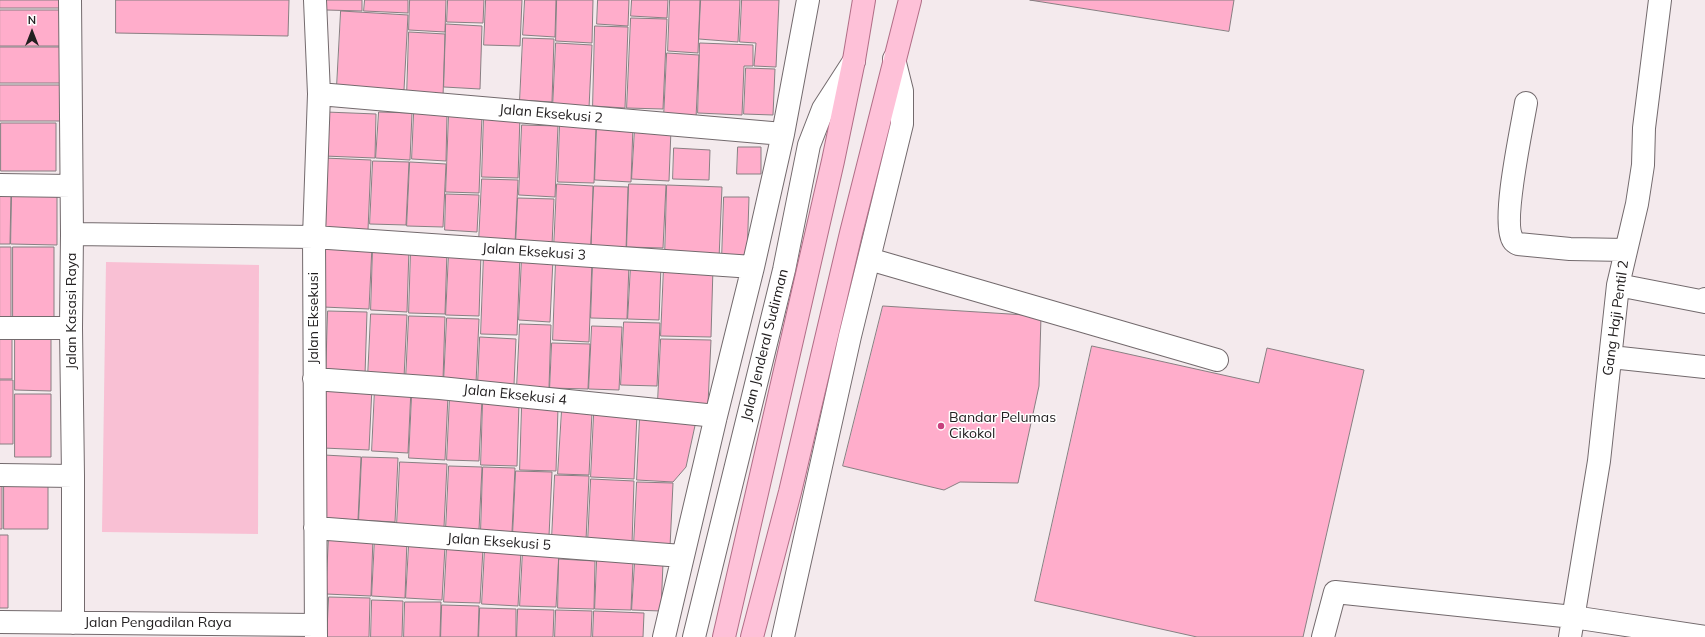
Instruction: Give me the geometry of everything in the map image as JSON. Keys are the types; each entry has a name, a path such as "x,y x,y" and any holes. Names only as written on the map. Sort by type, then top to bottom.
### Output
{"main road":[{"name":"Jalan Jenderal Sudirman","path":"724,637 760,483 854,60 864,0"},
{"path":"752,637 790,492 851,233 910,0"}],"street":[{"name":"Jalan Kasasi Raya","path":"70,0 73,476 72,622"},
{"name":"Jalan Eksekusi","path":"315,0 319,94 314,237 316,631"},
{"path":"664,637 682,556 753,267 783,134 808,0"},
{"name":"Gang Haji Pentil 2","path":"1572,627 1599,461 1618,285 1637,204 1643,165 1644,128 1660,0"},
{"name":"Jalan Jenderal Sudirman","path":"694,637 784,270 809,145 823,109 854,60"},
{"path":"783,637 850,336 902,124 902,91 894,60"},
{"name":"Jalan Eksekusi 2","path":"319,94 783,134"},
{"path":"1526,103 1509,208 1511,234 1513,240 1518,244 1570,249 1626,250"},
{"path":"0,185 71,186"},
{"name":"Jalan Eksekusi 3","path":"72,234 314,237 753,267"},
{"path":"868,259 1217,360"},
{"path":"1618,285 1705,302 1705,299"},
{"path":"0,328 71,328"},
{"path":"734,345 764,350"},
{"path":"1611,357 1705,366"},
{"name":"Jalan Eksekusi 4","path":"314,379 440,388 716,416"},
{"path":"0,475 73,476"},
{"name":"Jalan Eksekusi 5","path":"315,528 682,556"},
{"path":"1323,637 1335,592 1572,627 1705,637"},
{"name":"Jalan Pengadilan Raya","path":"0,622 72,622 316,631"}],"shaded area":[{"path":"106,262 259,265 258,534 102,532"}],"building":[{"path":"0,0 64,0 64,8 0,8"},
{"path":"116,0 289,0 288,36 116,33"},
{"path":"326,0 362,0 362,11 326,10"},
{"path":"365,0 408,0 408,13 364,11"},
{"path":"410,0 446,0 445,32 409,30"},
{"path":"448,0 484,0 483,23 447,22"},
{"path":"486,0 522,0 520,46 484,45"},
{"path":"525,0 556,0 555,37 523,35"},
{"path":"557,0 593,0 592,43 556,41"},
{"path":"598,0 629,0 628,26 597,24"},
{"path":"632,0 668,0 667,18 631,16"},
{"path":"670,0 700,0 698,53 668,51"},
{"path":"701,0 740,0 738,42 699,39"},
{"path":"742,0 779,0 776,67 754,66 756,43 740,42"},
{"path":"1030,0 1234,0 1229,31"},
{"path":"0,10 63,10 63,46 0,46"},
{"path":"341,11 408,15 404,90 337,86"},
{"path":"631,18 667,19 663,109 627,108"},
{"path":"446,24 482,26 480,89 444,87"},
{"path":"595,26 628,27 625,108 593,106"},
{"path":"409,32 445,34 443,97 407,96"},
{"path":"523,38 554,39 552,102 520,100"},
{"path":"556,43 592,45 589,108 553,107"},
{"path":"700,43 753,45 753,66 744,66 742,115 698,113"},
{"path":"0,47 63,47 63,83 0,83"},
{"path":"667,53 699,55 696,118 664,117"},
{"path":"746,68 775,69 773,115 744,114"},
{"path":"0,85 63,85 63,121 0,121"},
{"path":"326,112 376,114 375,158 324,156"},
{"path":"379,112 412,113 410,160 376,158"},
{"path":"414,113 447,114 446,161 412,159"},
{"path":"449,113 482,115 479,193 446,192"},
{"path":"484,114 520,115 518,178 482,177"},
{"path":"1,123 56,123 56,171 1,171"},
{"path":"560,123 596,125 594,183 558,182"},
{"path":"522,125 558,126 555,197 519,195"},
{"path":"597,125 633,126 631,182 595,180"},
{"path":"635,128 671,129 669,181 632,179"},
{"path":"738,147 761,147 761,174 737,174"},
{"path":"674,148 710,150 709,180 673,179"},
{"path":"324,158 371,160 368,230 322,228"},
{"path":"373,161 409,162 406,225 370,224"},
{"path":"410,162 446,164 443,227 407,226"},
{"path":"482,179 518,180 515,244 479,242"},
{"path":"557,184 593,186 591,249 554,248"},
{"path":"629,184 666,185 663,248 627,247"},
{"path":"667,185 722,187 719,259 665,257"},
{"path":"594,186 628,187 626,251 591,249"},
{"path":"0,192 11,192 10,244 0,244"},
{"path":"12,192 57,192 57,245 11,244"},
{"path":"446,194 479,195 477,232 445,230"},
{"path":"724,197 749,197 747,259 722,259"},
{"path":"518,198 554,199 552,245 516,243"},
{"path":"326,244 372,246 369,309 323,307"},
{"path":"0,247 11,247 11,323 0,323"},
{"path":"13,247 54,247 54,324 13,323"},
{"path":"373,247 409,248 407,312 371,310"},
{"path":"411,249 447,251 445,314 409,313"},
{"path":"449,252 481,253 479,316 446,315"},
{"path":"484,253 520,255 517,335 481,334"},
{"path":"522,257 553,259 550,322 519,320"},
{"path":"556,260 592,261 589,342 553,340"},
{"path":"593,262 629,264 627,319 591,318"},
{"path":"631,265 661,265 659,320 628,319"},
{"path":"664,266 713,267 711,337 661,336"},
{"name":"Bandar Pelumas Cikokol","path":"883,306 1041,316 1039,386 1018,483 960,482 944,490 843,466"},
{"path":"328,311 367,312 365,375 326,374"},
{"path":"371,314 407,315 404,378 368,377"},
{"path":"409,316 445,317 443,380 406,379"},
{"path":"447,318 479,319 476,383 444,381"},
{"path":"624,322 660,323 657,386 621,385"},
{"path":"520,324 551,325 549,388 517,387"},
{"path":"592,326 622,327 619,390 589,389"},
{"path":"0,336 12,336 12,379 0,379"},
{"path":"15,337 51,337 51,391 15,390"},
{"path":"480,337 516,339 514,385 478,384"},
{"path":"661,339 711,340 708,404 658,401"},
{"path":"552,343 590,344 588,389 550,388"},
{"path":"1092,346 1259,383 1267,348 1364,370 1303,637 1197,637 1035,601"},
{"path":"0,380 13,380 13,444 0,444"},
{"path":"326,385 372,387 369,450 323,448"},
{"path":"375,388 411,389 408,453 372,451"},
{"path":"15,394 51,394 51,457 15,457"},
{"path":"412,395 448,396 445,460 409,458"},
{"path":"450,396 482,398 479,461 447,460"},
{"path":"483,401 519,403 517,466 481,465"},
{"path":"522,406 558,408 556,471 520,470"},
{"path":"562,410 592,412 589,475 558,474"},
{"path":"594,414 637,415 634,479 591,477"},
{"path":"640,417 696,421 686,467 673,482 637,480"},
{"path":"324,455 361,457 358,520 322,518"},
{"path":"362,457 398,458 395,522 359,520"},
{"path":"400,462 447,464 444,527 397,525"},
{"path":"449,466 482,467 479,530 446,529"},
{"path":"483,467 515,468 512,532 481,530"},
{"path":"516,471 552,472 549,536 513,534"},
{"path":"555,475 589,476 586,540 552,538"},
{"path":"591,479 634,481 632,544 588,542"},
{"path":"0,482 2,482 2,529 0,529"},
{"path":"4,482 48,482 48,529 4,529"},
{"path":"637,482 673,483 670,547 634,545"},
{"path":"0,535 8,535 8,608 0,608"},
{"path":"329,536 373,537 371,596 326,594"},
{"path":"375,537 407,539 405,598 372,596"},
{"path":"409,545 445,546 442,600 406,598"},
{"path":"447,546 483,548 480,603 444,602"},
{"path":"485,548 521,550 518,606 482,604"},
{"path":"523,550 559,552 556,607 520,606"},
{"path":"559,559 595,561 594,609 558,608"},
{"path":"597,560 633,561 631,610 595,609"},
{"path":"635,562 663,563 661,611 632,610"},
{"path":"329,597 370,598 369,637 327,637"},
{"path":"372,600 403,601 402,637 371,637"},
{"path":"405,602 441,602 440,637 404,637"},
{"path":"442,605 479,606 478,637 441,637"},
{"path":"480,608 516,609 516,637 479,637"},
{"path":"518,609 554,610 553,637 517,637"},
{"path":"556,610 592,611 591,637 555,637"},
{"path":"594,611 644,613 643,637 593,637"}],"place":[{"name":"Bandar Pelumas Cikokol","path":"941,426"}]}
